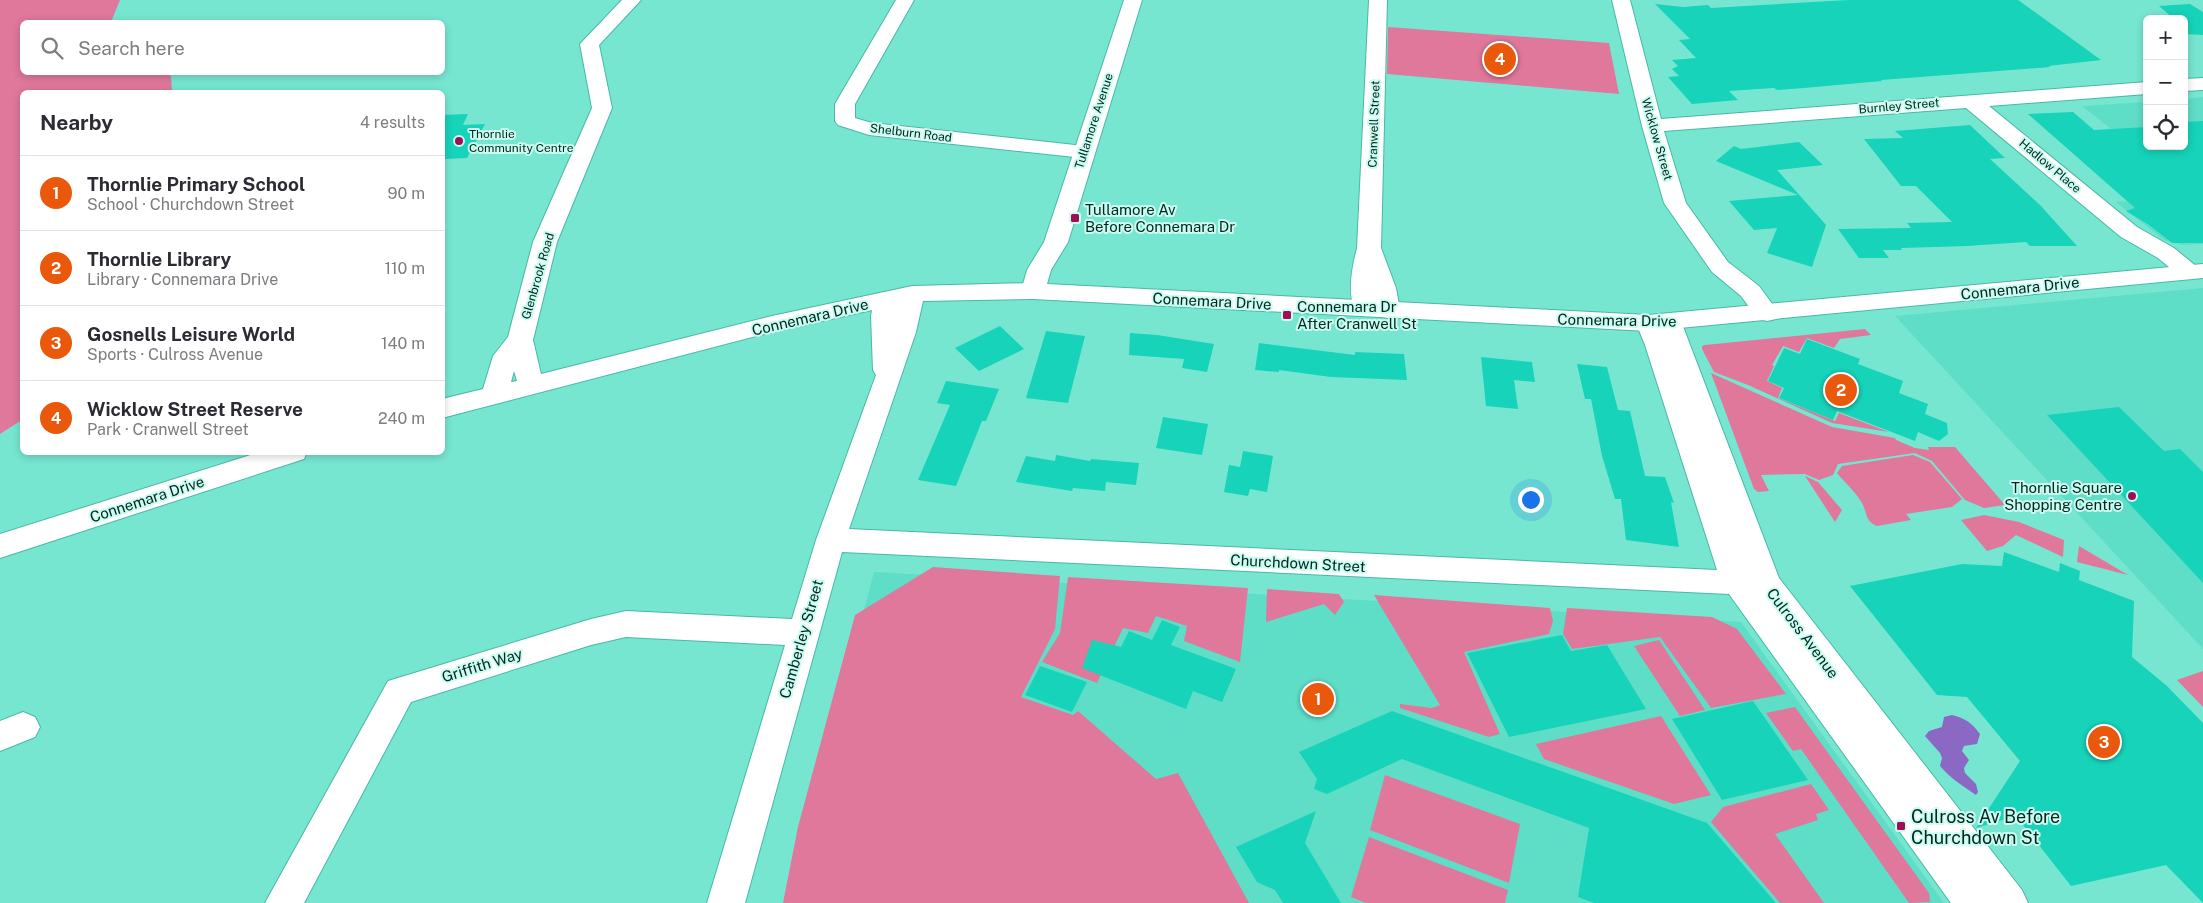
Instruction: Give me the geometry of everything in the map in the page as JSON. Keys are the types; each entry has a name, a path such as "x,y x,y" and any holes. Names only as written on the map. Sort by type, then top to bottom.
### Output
{"street":[{"name":"Glenbrook Road","path":"494,395 506,356 520,340 545,242 602,108 589,44 632,0"},
{"name":"Shelburn Road","path":"905,0 845,104 845,121 869,129 1084,152"},
{"name":"Tullamore Avenue","path":"1044,292 1060,271 1056,242 1133,0"},
{"name":"Cranwell Street","path":"1377,309 1384,288 1369,248 1378,0"},
{"name":"Wicklow Street","path":"1621,0 1652,126 1675,203 1720,267 1724,284 1757,314"},
{"path":"2188,85 2203,84"},
{"name":"Burnley Street","path":"1652,126 2143,88"},
{"name":"Hadlow Place","path":"1970,101 2129,232 2196,272"},
{"name":"Hadlow Place","path":"2129,232 2140,252 2163,274"},
{"name":"Connemara Drive","path":"445,408 772,324 912,294 1044,292 1659,323 2196,272"},
{"name":"Camberley Street","path":"726,903 831,540 904,332 912,294"},
{"name":"Camberley Street","path":"887,299 883,316 887,379"},
{"name":"Culross Avenue","path":"1659,323 1752,584 1973,903"},
{"name":"Glenbrook Road","path":"520,340 531,386"},
{"name":"Connemara Drive","path":"0,546 285,455"},
{"name":"Churchdown Street","path":"831,540 1752,584"},
{"name":"Culross Avenue","path":"1752,584 2009,903"},
{"name":"Griffith Way","path":"284,903 400,691 591,632 626,624 803,633"}],"shaded area":[{"path":"0,0 120,0 112,20 20,20 20,75 170,75 172,90 20,90 20,421 0,434"},
{"path":"1388,27 1609,43 1619,94 1387,74"},
{"path":"2203,97 2203,244 2182,245 2164,240 2116,202 2194,195 2082,106 2143,102 2143,150 2188,150 2188,99"},
{"name":"Thornlie Square Shopping Centre","path":"2203,288 2203,649 1895,316"},
{"path":"1865,329 1871,335 1840,339 1834,348 1807,338 1799,352 1783,346 1772,365 1774,366 1767,381 1782,388 1778,398 1835,421 1839,413 1889,432 1832,423 1748,385 1714,372 1702,349 1702,346 1705,345"},
{"path":"1711,373 1832,427 1895,438 1915,448 1929,450 1928,447 1955,447 2005,505 1984,508 1965,500 1932,461 1915,453 1838,464 1833,475 1819,480 1805,474 1761,475 1769,491 1758,492 1754,489"},
{"path":"1913,455 1930,462 1962,499 1952,507 1906,514 1911,520 1877,526 1873,524 1867,517 1858,496 1837,473 1842,466"},
{"path":"1805,476 1818,482 1842,510 1835,522"},
{"path":"1984,515 2019,522 2064,540 2063,557 2016,535 2003,546 1987,551 1961,520"},
{"path":"2079,546 2128,575 2077,562"},
{"path":"933,567 1060,576 1055,629 1021,697 1073,715 1078,711 1156,779 1178,773 1249,903 783,903 798,827 855,615"},
{"path":"874,572 1741,622 1944,903 797,903 819,777"},
{"path":"1068,577 1248,588 1240,662 1184,641 1187,626 1156,616 1148,633 1123,628 1097,683 1042,662 1060,633"},
{"path":"1267,589 1339,594 1344,602 1335,615 1324,604 1266,622"},
{"path":"1374,595 1550,608 1553,621 1549,634 1464,652 1500,734 1489,737 1400,708 1400,704 1432,708 1440,705"},
{"path":"1567,608 1712,617 1737,629 1786,694 1711,708 1660,637 1572,649 1563,634"},
{"path":"1659,640 1705,710 1680,716 1634,646"},
{"path":"2203,671 2203,707 2177,680"},
{"path":"1795,707 1929,893 1930,902 1909,903 1801,749 1793,751 1766,713"},
{"path":"1952,715 1968,721 1980,734 1977,744 1964,746 1962,751 1969,760 1964,768 1965,773 1976,784 1978,792 1976,795 1944,771 1940,766 1942,758 1940,753 1925,736 1929,731 1942,727 1944,717"},
{"path":"1661,716 1711,795 1674,804 1544,759 1536,744"},
{"path":"1385,775 1520,824 1509,883 1370,830"},
{"path":"1811,784 1829,810 1816,814 1818,820 1775,834 1824,903 1780,903 1711,822 1723,807"},
{"path":"1369,837 1508,890 1505,903 1366,903 1351,897"}],"building":[{"path":"1849,0 2018,0 2101,60 2048,66 2051,67 1804,88 1729,91 1738,100 1692,104 1668,77 1679,76 1672,69 1678,66 1672,60 1696,58 1679,40 1690,39 1655,4 1683,7 1708,5 1711,8"},
{"path":"2190,4 2203,12 2203,35 2188,34 2188,15 2169,15 2159,6"},
{"path":"2073,112 2094,130 2143,127 2143,150 2188,150 2188,122 2203,121 2203,243 2172,243 2149,225 2126,211 2135,208 2028,114"},
{"name":"Thornlie Community Centre","path":"468,114 463,125 485,124 467,158 445,159 445,115"},
{"path":"1970,125 2005,158 1990,159 2040,205 2077,246 2030,246 2026,242 1901,248 1902,250 1883,250 1889,258 1859,258 1838,229 1911,228 1907,223 1952,222 1916,186 1901,186 1864,139 1903,138 1895,131"},
{"path":"1799,142 1823,165 1777,170 1826,225 1812,267 1767,253 1777,228 1754,230 1729,201 1798,195 1716,161 1734,146 1741,149"},
{"path":"1000,326 1024,349 979,371 955,348"},
{"path":"1046,331 1085,336 1068,403 1026,398"},
{"path":"1130,333 1157,335 1214,344 1207,372 1182,368 1184,359 1129,355"},
{"path":"1807,339 1860,359 1858,364 1903,381 1899,393 1928,404 1925,414 1947,423 1948,434 1939,441 1918,432 1915,441 1837,411 1833,420 1779,398 1784,388 1768,381 1784,348 1800,354"},
{"path":"1259,343 1355,355 1355,352 1404,354 1407,380 1331,377 1279,370 1279,372 1255,370"},
{"path":"1481,357 1532,362 1535,382 1514,380 1518,409 1486,406"},
{"path":"1577,364 1607,367 1618,410 1630,411 1645,476 1665,477 1674,503 1671,502 1679,547 1626,540 1621,499 1615,499 1602,456 1591,399 1585,399"},
{"path":"946,381 999,389 986,421 982,421 956,486 918,480 950,405 937,403"},
{"path":"2119,407 2164,451 2180,449 2203,472 2203,583 2047,415"},
{"path":"1163,417 1208,424 1202,455 1156,448"},
{"path":"1243,451 1273,456 1267,492 1250,489 1248,496 1224,492 1229,465 1240,467"},
{"path":"1056,455 1090,461 1091,459 1139,463 1136,485 1106,482 1105,491 1073,488 1072,491 1016,482 1026,456 1055,461"},
{"path":"2004,552 2059,572 2060,563 2080,571 2079,580 2134,601 2132,657 2167,686 2203,723 2203,903 2166,865 2071,886 2016,816 1976,828 2020,761 1967,697 1937,695 1850,586 1962,564 2002,566"},
{"path":"1162,620 1180,627 1171,645 1236,669 1222,702 1193,691 1186,709 1082,668 1092,640 1121,647 1129,631 1152,640"},
{"path":"1562,635 1571,651 1607,645 1646,709 1509,737 1467,653"},
{"path":"1040,666 1087,682 1072,712 1025,695"},
{"path":"1753,701 1808,780 1722,800 1672,719"},
{"path":"1392,711 1707,823 1776,903 1594,903 1578,897 1589,828 1402,759 1327,794 1314,789 1317,779 1299,752"},
{"path":"1316,811 1305,843 1341,903 1283,903 1275,890 1257,882 1236,847"}],"place":[{"name":"Wicklow Street Reserve","path":"1500,59"},
{"name":"Thornlie Community Centre","path":"459,141"},
{"name":"Tullamore Av Before Connemara Dr","path":"1075,218"},
{"name":"Connemara Dr After Cranwell St","path":"1287,315"},
{"name":"Thornlie Library","path":"1841,390"},
{"name":"Thornlie Square Shopping Centre","path":"2132,496"},
{"name":"Thornlie Primary School","path":"1318,699"},
{"name":"Gosnells Leisure World","path":"2104,742"},
{"name":"Culross Av Before Churchdown St","path":"1901,826"}]}
